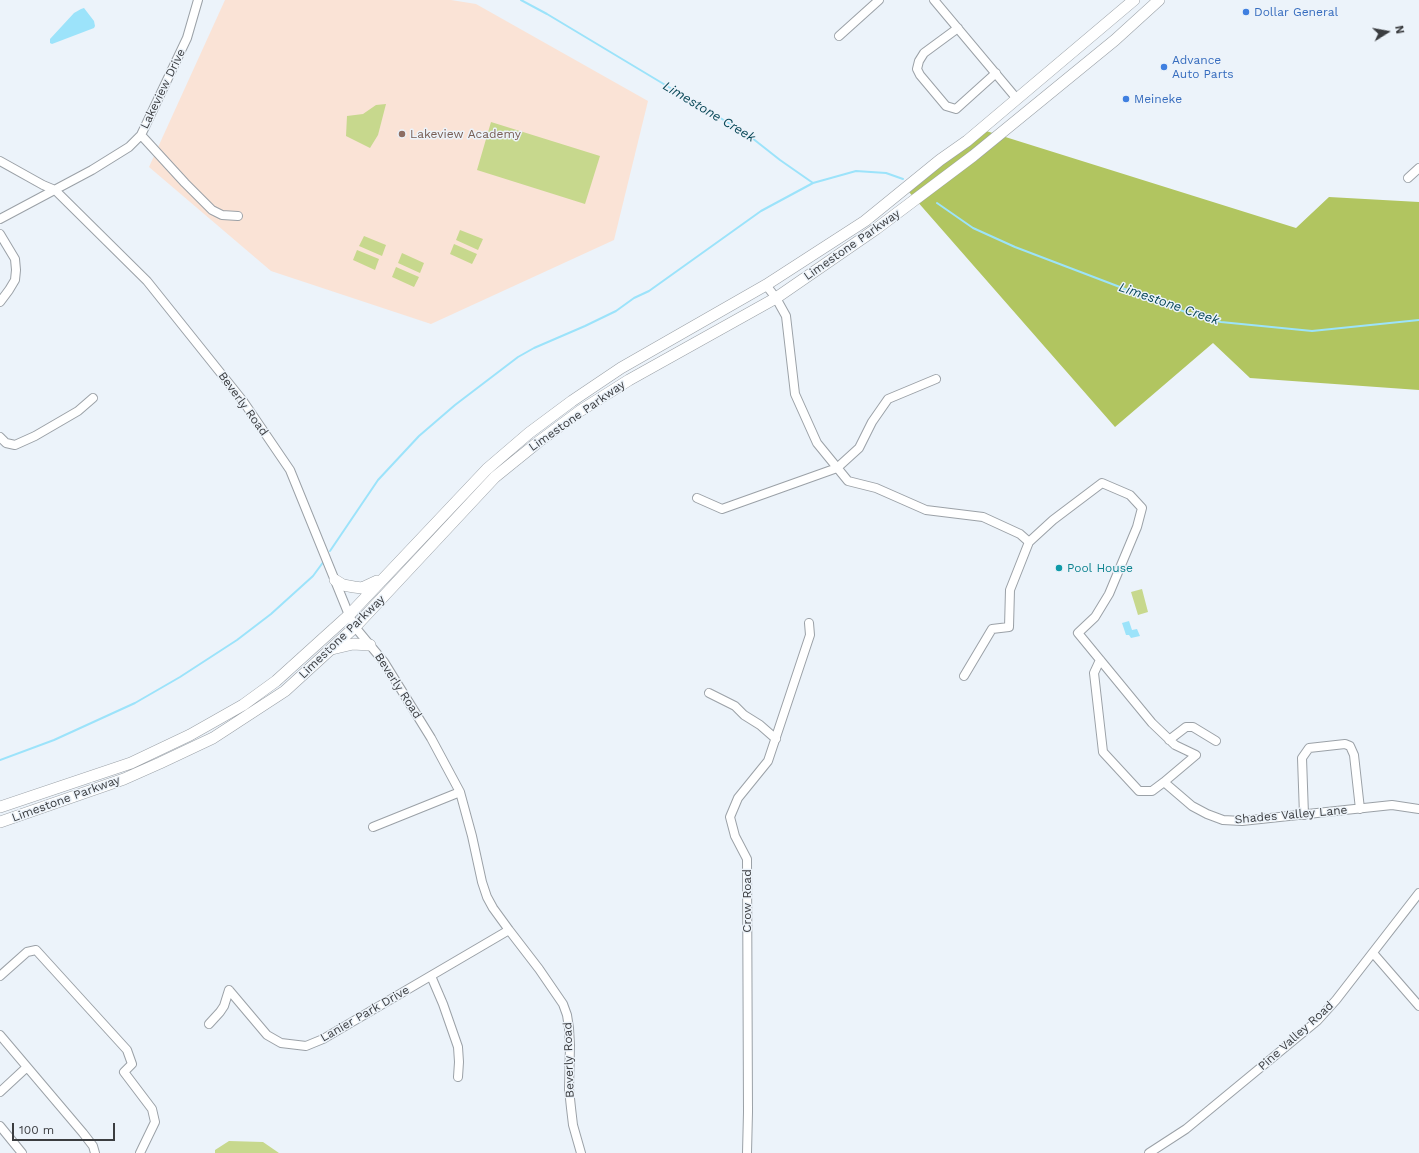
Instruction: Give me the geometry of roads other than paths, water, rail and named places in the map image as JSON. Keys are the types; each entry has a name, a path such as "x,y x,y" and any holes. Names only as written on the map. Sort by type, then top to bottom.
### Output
{"main road":[{"name":"Limestone Parkway","path":"0,807 131,763 190,735 243,705 276,681 349,615 487,469 529,433 572,401 621,368 766,285 865,221 940,160 967,141 1134,0"},
{"name":"Limestone Parkway","path":"0,822 124,779 213,738 286,691 355,627 495,478 537,443 580,411 629,380 776,298 876,229 912,203 1028,112 1115,40 1159,0"},
{"path":"1018,99 1028,112"},
{"path":"335,580 343,585 362,588 369,586 385,577"},
{"path":"331,649 353,644 370,645"}],"street":[{"name":"Lakeview Drive","path":"0,219 92,170 129,147 141,135 187,38 198,0"},
{"path":"839,36 879,0"},
{"path":"934,0 1018,99"},
{"path":"958,28 924,53 919,61 917,69 941,101 946,106 956,109 996,73"},
{"path":"141,135 184,183 212,210 222,215 238,216"},
{"name":"Beverly Road","path":"0,160 43,185 55,190 147,281 243,401 290,470 355,627 384,662 431,738 460,792 472,836 482,882 493,908 556,991 563,1004 567,1015 570,1045 570,1102 573,1124 581,1153"},
{"path":"1408,178 1419,168"},
{"path":"0,234 15,259 16,270 14,280 9,290 0,302"},
{"path":"766,285 776,298 786,316 795,394 817,443 848,481 876,488 926,510 983,517 1020,534 1029,542"},
{"path":"697,498 722,508 837,468 859,448 872,422 888,399 936,380"},
{"path":"0,437 6,443 15,445 35,436 78,411 93,398"},
{"path":"964,676 992,629 1009,627 1010,590 1029,542 1053,520 1102,483 1130,495 1142,508 1137,527 1108,594 1095,617 1078,633 1152,723 1175,745 1196,755 1152,791 1139,791 1103,752 1094,673 1100,660"},
{"name":"Crow Road","path":"747,1153 747,859 735,836 730,817 738,798 768,761 810,635 809,623"},
{"path":"709,693 735,706 744,715 760,725 776,738"},
{"path":"1170,740 1186,727 1193,727 1216,741"},
{"path":"1304,815 1302,758 1309,748 1345,744 1350,746 1354,755 1360,809"},
{"name":"Shades Valley Lane","path":"1164,782 1192,806 1223,820 1242,821 1392,806 1419,809"},
{"path":"373,827 460,792"},
{"name":"Pine Valley Road","path":"1149,1153 1186,1129 1316,1021 1336,1000 1419,893"},
{"name":"Lanier Park Drive","path":"209,1024 224,1006 229,990 267,1035 281,1043 306,1046 324,1039 509,930"},
{"path":"0,976 27,952 36,950 128,1050 132,1064 124,1072 152,1110 155,1122 140,1153"},
{"path":"1373,953 1419,1006"},
{"path":"431,976 443,1004 458,1048 458,1077"},
{"path":"0,1035 83,1133 95,1153"},
{"path":"0,1092 27,1067"},
{"path":"0,1126 22,1153"}],"water":[{"path":"84,8 94,21 94,28 52,44 50,43 50,39 74,13"},
{"path":"1129,621 1132,630 1137,629 1140,636 1131,638 1129,635 1126,635 1122,623"}],"waterway":[{"name":"Limestone Creek","path":"521,0 547,14 747,134 780,160 813,183"},
{"path":"330,551 378,480 419,436 455,405 518,357 534,348 616,311 634,298 649,291 761,211 813,183 856,171 886,173 903,179"},
{"name":"Limestone Creek","path":"937,203 973,228 1015,247 1188,313 1221,322 1312,331 1419,320"},
{"path":"0,760 54,740 135,703 180,677 237,640 271,614 313,576 324,561"}],"place":[{"name":"Dollar General","path":"1246,12"},
{"name":"Advance Auto Parts","path":"1164,67"},
{"name":"Meineke","path":"1126,99"},
{"name":"Lakeview Academy","path":"402,134"},
{"name":"Pool House","path":"1059,568"}]}
